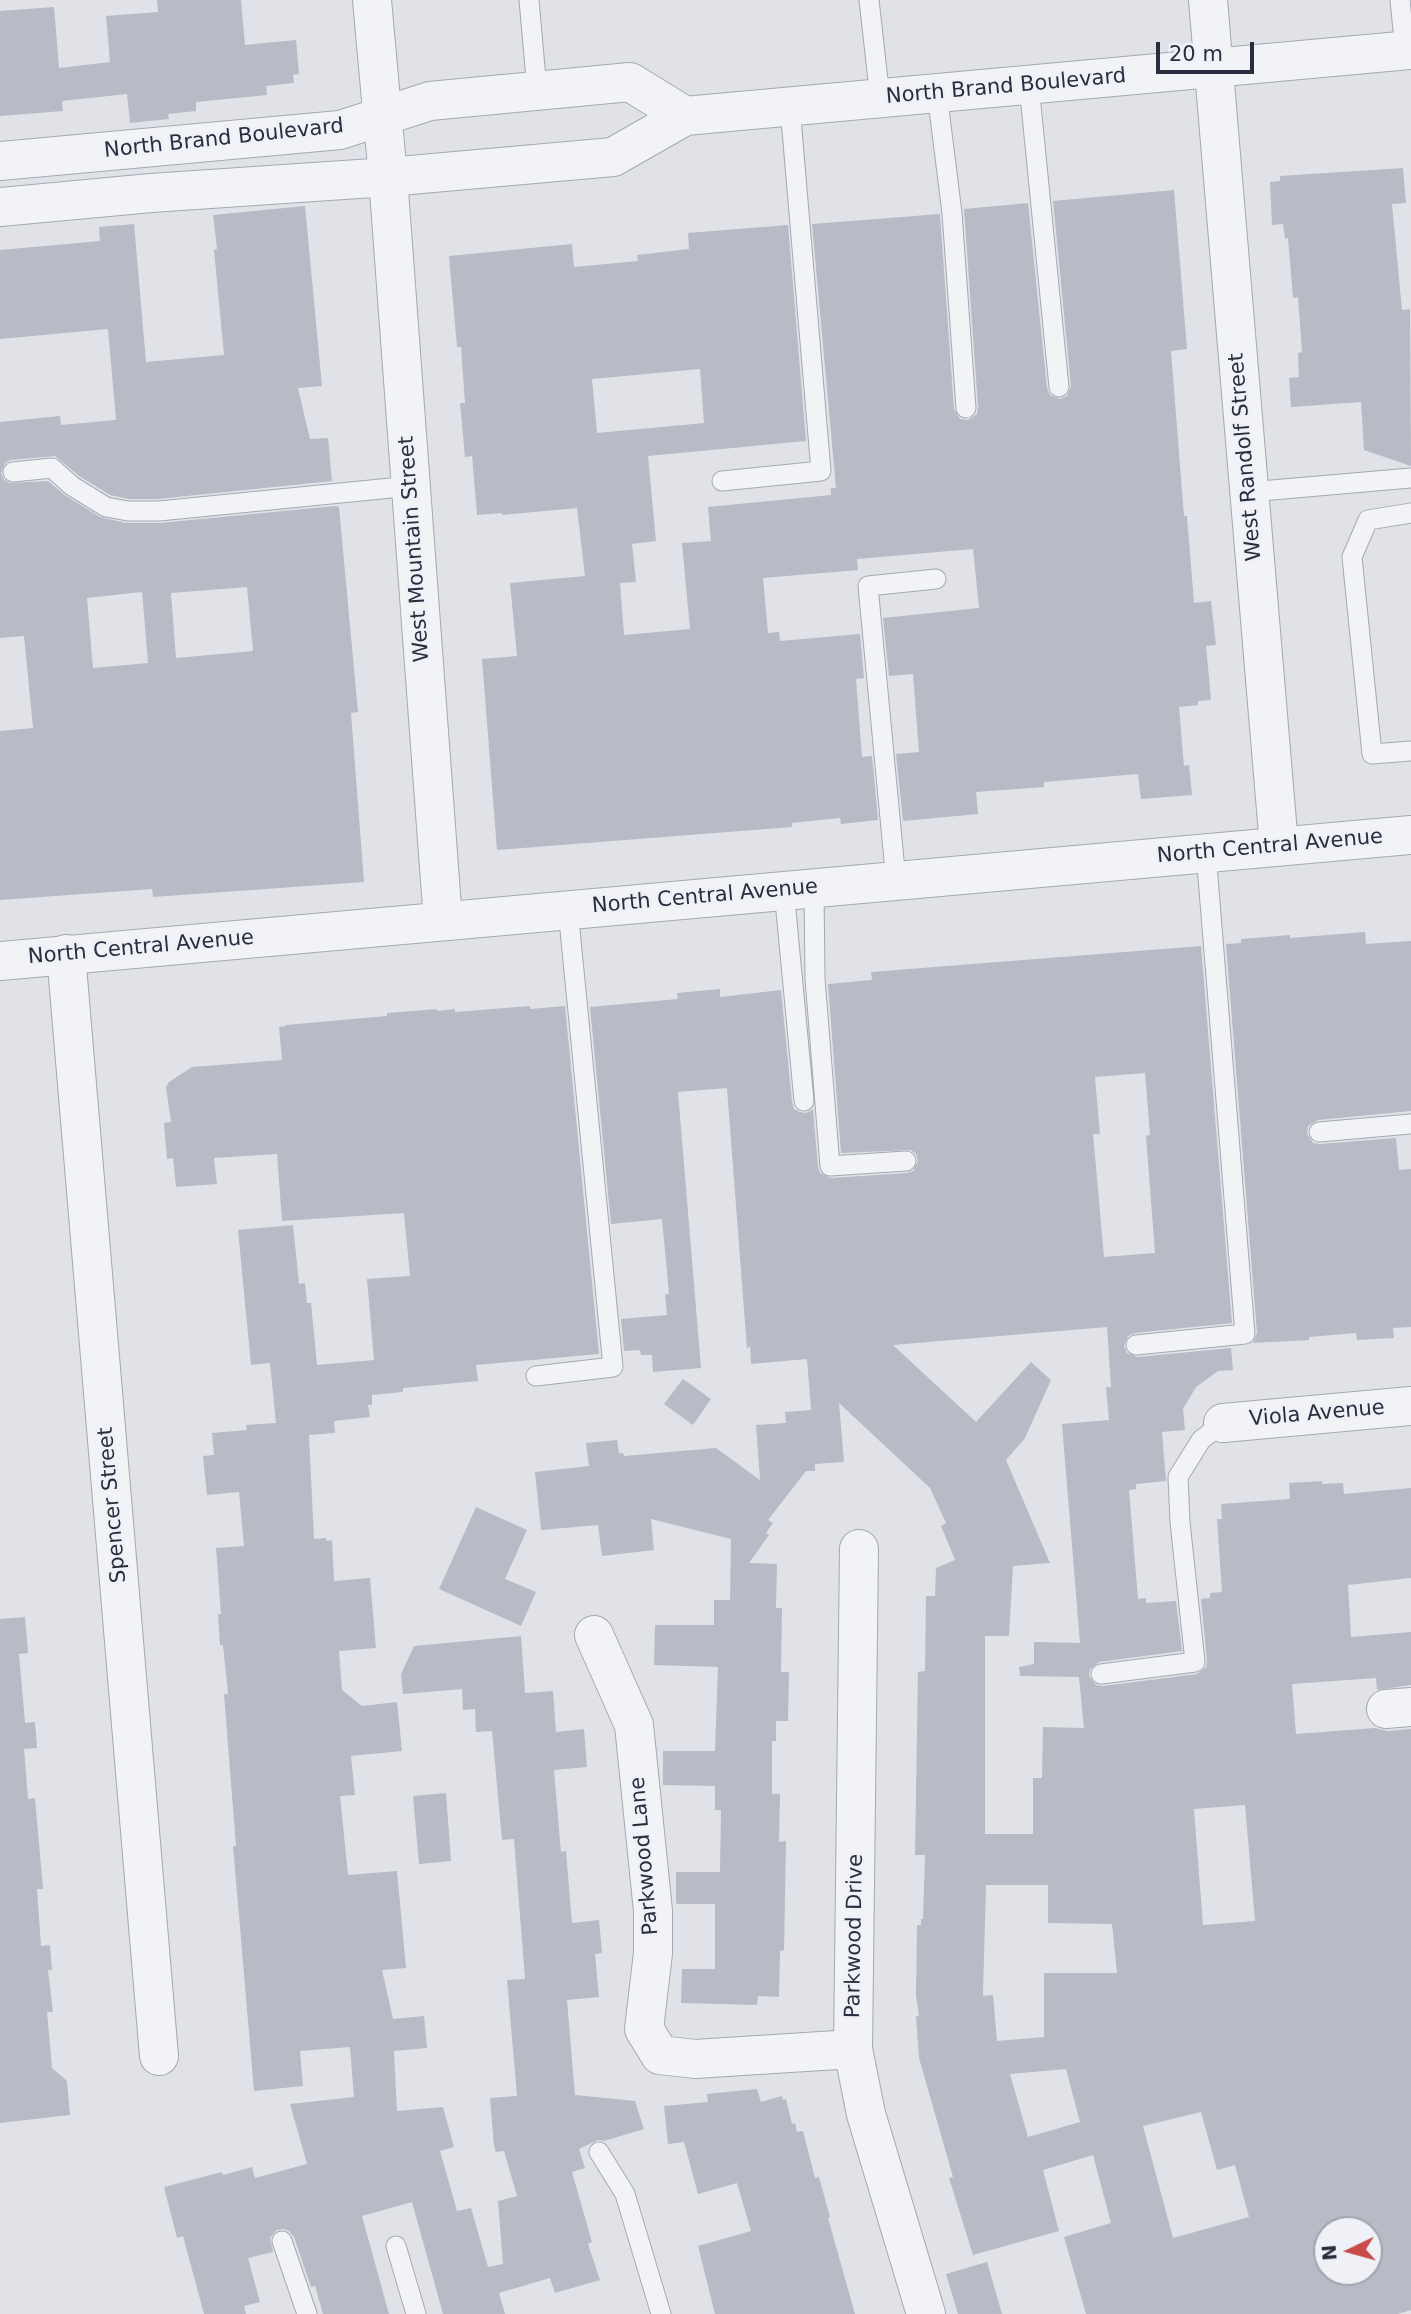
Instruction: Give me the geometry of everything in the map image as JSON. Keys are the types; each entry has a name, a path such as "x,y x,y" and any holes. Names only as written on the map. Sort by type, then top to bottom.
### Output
{"street":[{"name":"West Mountain Street","path":"372,0 388,177 443,921"},
{"name":"West Randolf Street","path":"1208,0 1279,846"},
{"name":"North Brand Boulevard","path":"0,207 151,192 388,177 612,157 685,117 1408,50"},
{"name":"North Brand Boulevard","path":"0,161 340,130 430,101 630,82 685,117"},
{"name":"North Central Avenue","path":"0,961 1411,835"},
{"name":"Spencer Street","path":"66,954 159,2056"},
{"name":"Viola Avenue","path":"1223,1423 1411,1406"},
{"name":"Parkwood Drive","path":"859,1549 853,2049 866,2114 926,2314"},
{"name":"Parkwood Lane","path":"594,1635 634,1725 653,1911 653,1953 644,2029 660,2055 695,2059 853,2049"}],"lane":[{"path":"529,0 537,90"},
{"path":"869,0 880,98"},
{"path":"1400,0 1408,50"},
{"path":"1029,85 1059,387"},
{"path":"937,93 951,213 966,408"},
{"path":"722,481 821,471 790,107"},
{"path":"13,472 52,468 72,486 106,507 128,511 159,511 411,486"},
{"path":"1249,492 1411,478"},
{"path":"1411,513 1368,520 1352,557 1372,754 1411,751"},
{"path":"896,881 867,586 936,579"},
{"path":"1136,1345 1245,1334 1206,853"},
{"path":"799,889 804,1101"},
{"path":"799,889 815,979 830,1166 906,1161"},
{"path":"536,1376 613,1367 568,910"},
{"path":"1319,1132 1411,1124"},
{"path":"1101,1674 1195,1662 1178,1477 1201,1440 1223,1423"},
{"path":"599,2152 625,2194 662,2314"},
{"path":"282,2241 307,2314"},
{"path":"396,2246 416,2314"}],"building":[{"path":"157,0 241,0 245,45 296,40 299,74 293,75 294,83 266,86 267,95 196,102 196,111 168,114 169,119 130,123 127,94 62,101 63,111 0,116 0,11 54,7 59,68 110,62 106,16 158,12"},
{"path":"1403,168 1406,203 1392,204 1402,310 1410,309 1411,466 1364,450 1361,402 1291,407 1289,378 1299,377 1298,353 1302,352 1298,297 1293,298 1288,238 1285,239 1283,224 1272,225 1270,182 1280,181 1280,176"},
{"path":"1174,190 1187,349 1171,351 1184,516 1187,516 1194,603 1211,601 1216,645 1206,646 1211,700 1198,701 1198,705 1179,707 1184,766 1189,765 1192,795 1141,799 1138,774 1044,782 1044,787 976,792 978,814 903,821 896,754 919,752 913,674 889,676 883,618 979,608 973,549 857,559 858,570 763,578 768,633 779,632 780,641 860,634 864,678 856,679 862,757 872,756 878,820 841,824 840,818 792,823 792,827 497,850 482,659 517,656 510,583 585,576 577,508 477,515 472,456 465,457 460,403 465,403 461,347 457,347 449,256 572,244 574,267 638,261 637,255 689,249 688,233 788,225 806,441 648,456 656,541 632,544 636,582 620,583 624,635 690,629 682,543 711,541 708,507 831,495 831,488 836,488 812,224 940,214 954,409 960,419 968,420 977,414 978,407 964,209 1028,203 1047,388 1050,395 1060,399 1067,396 1071,386 1053,201","holes":["700,369 704,423 597,433 592,379"]},
{"path":"305,206 322,386 298,388 310,439 328,438 332,481 158,499 129,499 110,495 79,476 55,456 11,460 5,463 1,473 9,483 48,481 100,517 126,523 160,523 339,507 358,712 351,713 364,882 153,897 152,889 0,900 0,731 33,728 24,636 0,638 0,422 60,416 61,425 116,420 108,329 0,339 0,250 100,241 99,227 134,224 146,362 224,355 213,215","holes":["247,587 253,651 176,658 171,593","142,592 148,663 93,668 87,598"]},
{"path":"1365,932 1366,944 1411,941 1411,1111 1318,1120 1308,1126 1307,1134 1313,1143 1320,1144 1396,1138 1399,1170 1411,1169 1411,1327 1393,1328 1394,1338 1357,1340 1356,1333 1309,1337 1309,1340 1253,1343 1257,1333 1226,944 1241,943 1241,939"},
{"path":"1201,946 1232,1323 1135,1333 1128,1336 1124,1346 1127,1353 1137,1357 1231,1348 1233,1370 1218,1371 1196,1387 1183,1409 1185,1430 1162,1432 1166,1481 1136,1484 1136,1489 1129,1490 1138,1599 1146,1598 1146,1603 1176,1601 1182,1651 1099,1662 1090,1669 1089,1676 1096,1685 1103,1686 1197,1674 1206,1667 1201,1599 1210,1598 1210,1593 1222,1592 1217,1519 1222,1519 1221,1504 1290,1499 1289,1483 1343,1483 1344,1494 1411,1488 1411,1578 1348,1585 1351,1637 1411,1632 1411,1685 1377,1690 1376,1678 1292,1684 1296,1734 1375,1728 1388,1731 1411,1729 1411,2310 1398,2314 1086,2314 1064,2237 1111,2223 1093,2155 1043,2170 1059,2231 973,2255 949,2178 953,2177 919,2058 916,2016 919,2016 916,1995 917,1925 921,1925 923,1919 925,1855 915,1855 918,1672 925,1671 926,1596 935,1596 936,1568 955,1560 941,1526 946,1523 930,1488 839,1403 844,1462 815,1464 815,1471 806,1471 768,1520 773,1523 766,1533 769,1535 749,1563 777,1564 776,1608 782,1608 781,1672 789,1672 788,1721 776,1721 776,1741 772,1741 772,1794 780,1794 779,1842 786,1841 784,1950 780,1951 779,1997 758,1996 757,2005 681,2003 682,1969 715,1969 715,1904 676,1904 676,1872 720,1872 721,1810 715,1810 715,1786 663,1785 663,1751 715,1751 718,1667 654,1665 655,1625 714,1625 714,1600 730,1600 731,1539 651,1519 654,1550 602,1556 598,1525 541,1530 535,1472 589,1466 586,1443 617,1440 619,1453 624,1456 716,1448 760,1480 756,1425 786,1423 785,1412 811,1410 807,1359 751,1364 750,1346 747,1349 727,1088 678,1092 701,1368 653,1372 652,1355 641,1355 640,1350 624,1351 621,1319 667,1315 665,1294 669,1294 662,1219 611,1224 590,1007 678,999 677,993 720,989 720,997 781,990 792,1102 794,1109 800,1112 806,1113 813,1109 820,1173 831,1178 907,1173 913,1171 918,1161 911,1150 841,1153 828,984 872,980 871,972","holes":["1145,1073 1150,1135 1146,1136 1155,1253 1104,1257 1093,1134 1100,1134 1095,1077","1107,1327 1111,1387 1106,1387 1109,1420 1062,1424 1080,1643 1034,1642 1034,1664 1019,1667 1020,1676 1079,1677 1084,1728 1043,1727 1042,1778 1033,1778 1033,1834 985,1834 985,1636 1009,1636 1013,1566 1050,1563 1006,1460 1025,1438 1051,1380 1031,1362 976,1422 893,1345","1245,1805 1255,1921 1203,1925 1194,1809","986,1885 1048,1885 1048,1923 1112,1924 1117,1973 1044,1973 1044,2037 997,2041 993,1995 983,1996","1066,2069 1080,2122 1028,2137 1010,2074","1201,2112 1217,2170 1235,2165 1249,2217 1173,2238 1143,2126"]},
{"path":"530,1006 530,1009 565,1006 599,1354 476,1365 478,1381 403,1388 403,1392 372,1395 372,1405 368,1405 370,1417 334,1421 335,1433 309,1435 314,1539 332,1540 334,1581 370,1578 376,1648 339,1651 342,1690 362,1706 397,1702 402,1751 351,1756 355,1795 340,1796 348,1875 397,1871 406,1968 382,1970 393,2019 424,2016 427,2048 394,2051 397,2111 443,2107 454,2147 440,2151 457,2211 471,2208 488,2267 503,2264 498,2201 517,2196 504,2151 496,2152 494,2146 490,2098 517,2096 507,1980 525,1979 514,1839 502,1840 492,1731 476,1732 475,1709 463,1710 462,1689 403,1694 401,1674 414,1646 521,1636 525,1693 553,1691 556,1732 584,1729 587,1767 554,1770 561,1852 566,1851 572,1923 599,1920 602,1953 595,1954 599,1997 567,2000 575,2095 635,2101 644,2129 604,2141 598,2140 579,2149 585,2168 572,2172 592,2242 588,2244 600,2280 555,2293 550,2278 499,2293 505,2314 443,2314 412,2202 362,2216 389,2314 323,2314 315,2286 311,2287 294,2237 284,2229 277,2230 270,2238 273,2252 248,2258 260,2302 244,2306 246,2314 204,2314 183,2236 177,2238 164,2187 252,2167 255,2178 307,2164 290,2104 354,2097 350,2047 300,2051 303,2086 254,2091 233,1846 236,1846 224,1694 228,1694 223,1645 220,1645 218,1614 221,1614 216,1548 244,1546 239,1492 207,1495 203,1456 214,1455 212,1433 247,1430 246,1425 276,1423 270,1363 251,1365 238,1230 293,1225 299,1284 305,1283 307,1303 311,1303 317,1365 374,1360 367,1279 410,1276 404,1213 282,1221 277,1154 214,1158 217,1184 176,1187 173,1158 167,1159 164,1123 171,1122 166,1087 169,1082 192,1067 282,1060 279,1027 286,1025 437,1009 455,1009 455,1012"},
{"path":"683,1379 711,1399 693,1425 664,1404"},
{"path":"476,1507 527,1530 505,1579 536,1592 521,1626 439,1589"},
{"path":"25,1617 28,1653 7,1655 19,1654 25,1723 35,1722 37,1748 24,1749 28,1799 35,1798 43,1889 37,1889 41,1946 50,1945 52,1970 48,1970 53,2012 47,2012 52,2068 67,2081 70,2115 0,2123 0,1619"},
{"path":"446,1793 451,1861 419,1864 413,1796"},
{"path":"757,2089 761,2102 782,2096 783,2100 786,2099 792,2124 795,2123 797,2132 803,2131 815,2178 819,2177 855,2314 715,2314 698,2246 751,2231 737,2183 698,2194 684,2142 668,2144 664,2106 708,2102 707,2094"},
{"path":"987,2262 1002,2314 958,2314 946,2274"}]}
